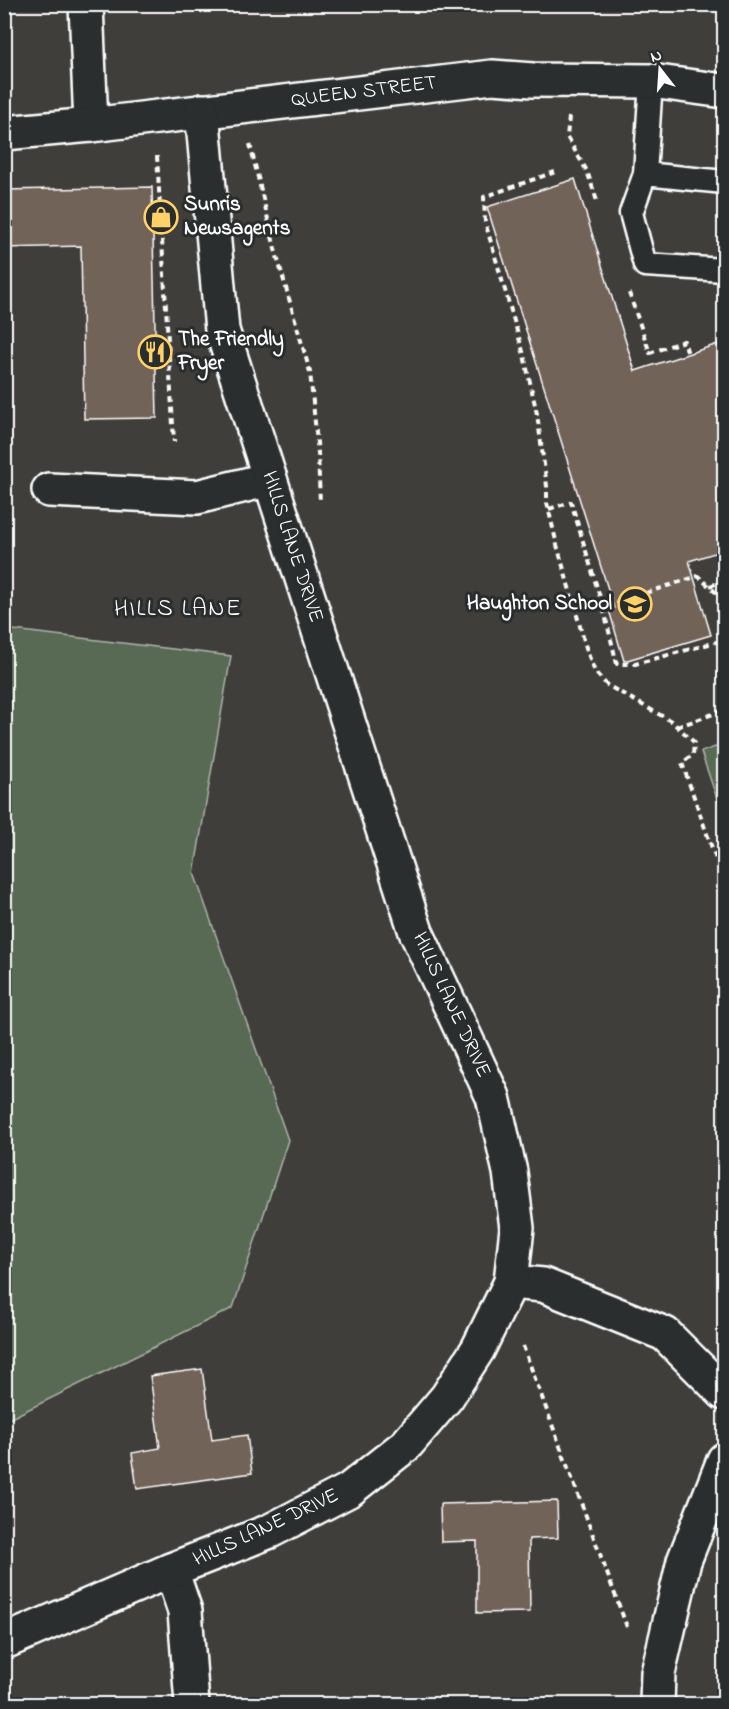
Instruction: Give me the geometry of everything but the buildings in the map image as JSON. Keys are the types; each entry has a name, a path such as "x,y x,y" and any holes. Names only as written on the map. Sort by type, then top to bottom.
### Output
{"street":[{"path":"86,4 92,125"},
{"name":"QUEEN STREET","path":"4,133 92,125 492,77 533,80 651,81 724,92"},
{"name":"HILLS LANE DRIVE","path":"4,1642 171,1570 270,1531 349,1490 406,1445 447,1397 478,1349 511,1282 517,1228 510,1172 494,1097 416,932 222,330 202,111"},
{"path":"49,490 197,497 270,479"},
{"path":"511,1282 543,1285 665,1334 724,1393"},
{"path":"657,1704 658,1673 684,1561 724,1461"},
{"path":"171,1570 185,1611 192,1704"}],"lane":[{"path":"651,81 645,174 631,213 645,265 724,270"},
{"path":"645,174 724,182"}],"path":[{"path":"250,142 276,253 310,372 321,513"},
{"path":"157,156 174,442"},
{"path":"555,172 484,197 485,222 524,355 537,414 549,509 557,545 595,672 608,685 671,721 693,742 693,755 682,763 724,882"},
{"path":"549,509 571,502 603,607 617,664 635,664 724,640"},
{"path":"603,607 698,576 724,600"},
{"path":"709,586 724,581"},
{"path":"677,727 724,710"},
{"path":"522,1344 627,1627"}],"green space":[{"path":"5,629 231,656 194,873 288,1140 233,1308 5,1421"},
{"path":"724,744 724,819 701,752"}],"place":[{"name":"Sunris Newsagents","path":"161,217"},
{"name":"The Friendly Fryer","path":"155,352"},
{"name":"Haughton School","path":"635,604"}],"district":[{"name":"HILLS LANE","path":"178,609"}]}
